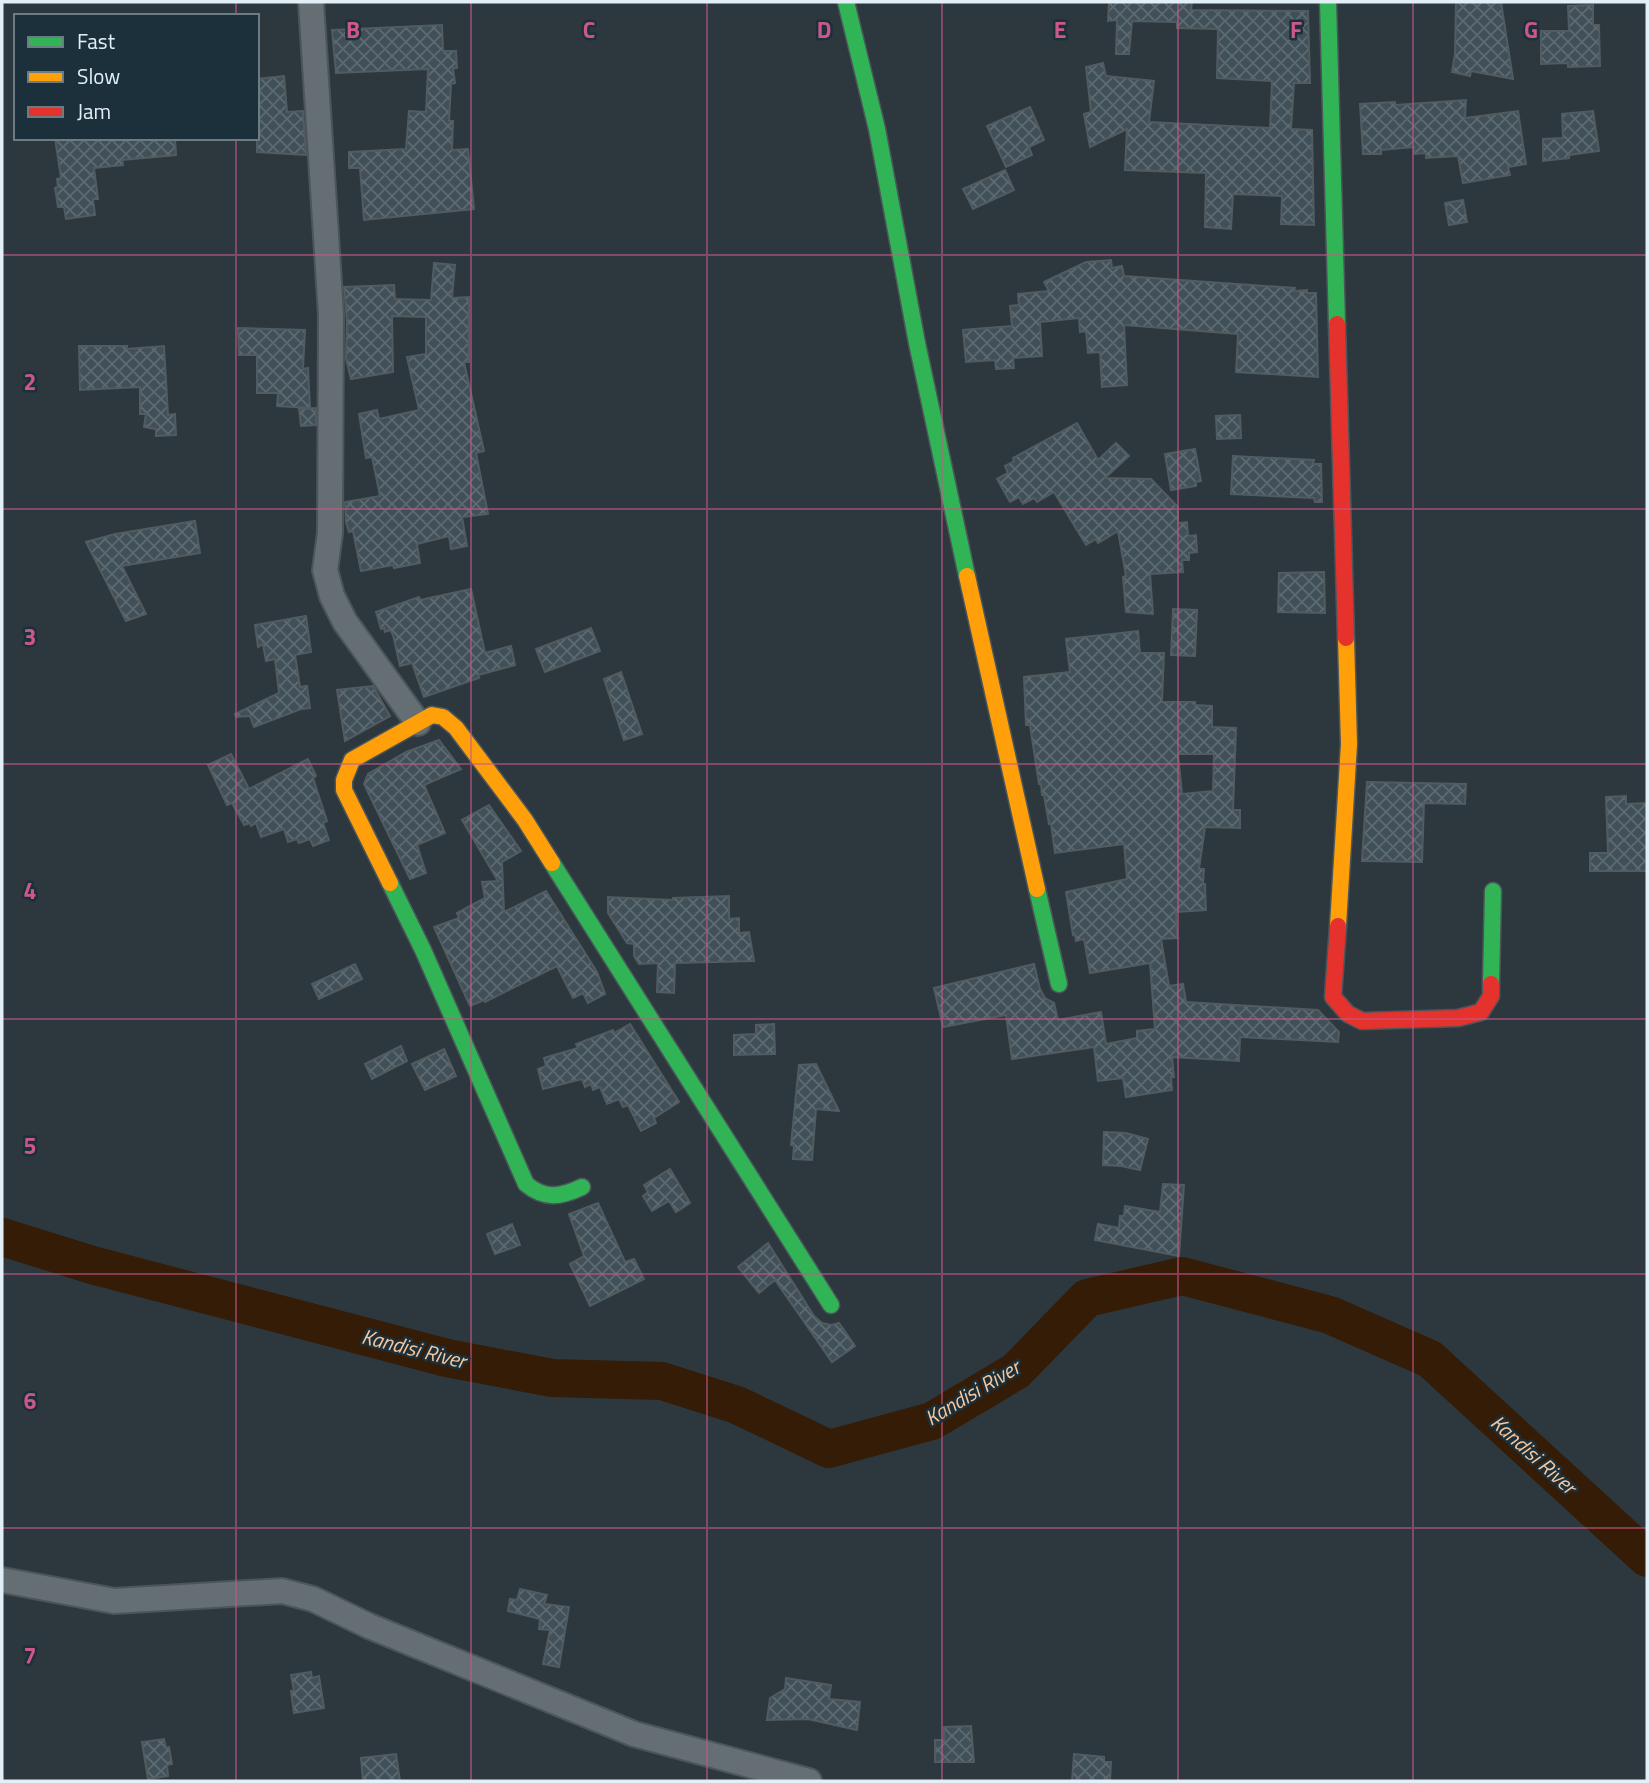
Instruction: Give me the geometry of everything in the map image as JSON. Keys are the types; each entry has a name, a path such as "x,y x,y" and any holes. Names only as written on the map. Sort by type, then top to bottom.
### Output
{"street":[{"path":"311,2 331,314 330,533 325,570 332,596 345,622 418,723"},
{"path":"846,2 862,53 904,278 949,496 1059,984"},
{"path":"1328,2 1349,744 1334,997 1348,1014 1362,1021 1458,1018 1481,1012 1491,996 1493,891"},
{"path":"582,1187 560,1197 550,1198 533,1192 526,1184 514,1162 423,950 344,790 344,780 352,760 432,715 443,718 456,728 525,820 831,1305"},
{"path":"2,1580 114,1601 282,1591 313,1599 369,1626 634,1734 809,1781"}],"building":[{"path":"1109,2 1192,2 1191,10 1308,11 1310,83 1294,83 1291,129 1312,130 1314,225 1281,224 1282,196 1233,194 1231,229 1205,227 1206,173 1125,170 1127,129 1090,147 1084,114 1091,112 1086,67 1103,63 1106,76 1154,81 1149,122 1270,128 1272,81 1217,78 1218,29 1177,28 1177,22 1132,21 1129,54 1116,54 1117,20 1108,21"},
{"path":"1456,2 1501,2 1513,79 1471,71 1470,76 1452,72"},
{"path":"1593,5 1593,25 1599,25 1600,66 1541,64 1541,31 1569,31 1568,6"},
{"path":"442,25 443,51 456,51 457,68 453,68 455,83 451,84 449,121 453,121 452,150 468,149 474,209 364,220 360,168 349,168 349,152 406,149 409,111 426,112 428,69 336,73 332,30"},
{"path":"284,76 287,112 303,111 306,155 257,152 259,79"},
{"path":"1466,100 1465,118 1518,111 1526,164 1508,167 1510,175 1463,183 1458,156 1426,158 1426,153 1414,154 1414,147 1381,150 1381,154 1363,154 1360,104 1395,102 1395,105"},
{"path":"1030,107 1044,140 1029,147 1032,155 1006,167 987,126"},
{"path":"1593,111 1599,151 1543,161 1543,139 1563,138 1562,114"},
{"path":"55,140 175,140 176,155 122,160 123,165 94,168 98,199 93,199 95,215 66,219 64,207 58,207 55,188 58,187 57,179 61,178"},
{"path":"1005,170 1014,190 973,209 963,189"},
{"path":"1463,200 1467,222 1449,225 1445,203"},
{"path":"1111,260 1112,268 1122,266 1124,276 1295,288 1294,291 1307,290 1307,293 1316,293 1318,377 1236,372 1238,334 1124,325 1127,385 1102,387 1100,352 1088,353 1086,331 1080,332 1079,318 1040,322 1042,356 1013,358 1014,368 996,369 995,360 966,362 963,330 1012,326 1010,306 1019,305 1018,294 1049,291 1044,282 1086,262"},
{"path":"434,263 455,265 452,298 469,297 469,362 464,362 484,451 476,453 488,514 462,517 467,546 451,549 449,536 417,544 420,563 361,571 353,531 349,532 346,522 345,502 380,496 372,457 366,458 359,414 377,410 379,419 419,410 407,357 426,354 426,317 392,316 393,372 351,379 346,359 344,287 394,285 395,299 431,300"},
{"path":"238,328 305,330 303,369 308,368 310,408 277,406 278,393 257,393 257,355 239,355"},
{"path":"79,346 127,346 127,349 164,346 168,415 175,414 176,435 156,436 156,429 144,427 146,414 140,414 140,387 80,390"},
{"path":"316,408 316,425 301,426 299,409"},
{"path":"1240,415 1241,438 1217,439 1216,416"},
{"path":"1077,423 1098,460 1116,443 1129,456 1105,478 1151,479 1178,507 1178,523 1187,522 1188,536 1196,535 1197,552 1189,553 1189,560 1182,560 1183,572 1150,574 1153,614 1126,612 1123,577 1126,576 1118,531 1098,543 1096,539 1086,545 1054,492 1037,502 1034,498 1023,504 1019,497 1010,502 997,479 1008,473 1005,466 1014,461 1013,458"},
{"path":"1195,449 1201,481 1196,482 1196,486 1171,490 1165,454"},
{"path":"1233,456 1314,460 1313,464 1321,464 1322,502 1315,502 1314,498 1231,494"},
{"path":"195,521 200,553 122,566 146,614 126,621 86,542 115,534"},
{"path":"1324,572 1325,613 1278,612 1279,573"},
{"path":"471,589 485,653 511,646 515,665 478,675 479,678 424,697 412,663 400,666 393,635 390,630 385,632 384,628 381,629 376,612 419,597 420,600"},
{"path":"1173,609 1197,610 1195,656 1171,655"},
{"path":"306,616 311,652 295,655 300,687 307,686 310,708 254,727 250,716 236,717 235,714 279,693 275,659 266,661 263,644 258,647 255,625"},
{"path":"591,628 600,651 545,672 536,649"},
{"path":"1138,631 1140,653 1164,653 1162,702 1195,702 1195,705 1212,706 1212,727 1236,728 1233,810 1240,810 1240,828 1205,827 1199,869 1204,869 1206,910 1176,912 1177,938 1161,939 1169,986 1183,984 1186,1002 1318,1010 1339,1032 1338,1042 1240,1037 1239,1061 1172,1057 1172,1090 1126,1097 1123,1078 1098,1081 1094,1047 1012,1059 1006,1015 943,1027 934,988 1034,964 1040,989 1045,998 1054,1003 1058,1020 1101,1012 1106,1044 1137,1038 1137,1031 1155,1029 1150,963 1090,973 1084,939 1076,941 1075,934 1073,935 1066,892 1127,879 1124,844 1055,853 1051,824 1039,784 1030,725 1026,725 1024,677 1070,672 1066,639","holes":["1178,754 1214,754 1213,791 1182,794"]},
{"path":"621,672 642,734 624,740 604,679"},
{"path":"373,686 390,716 345,741 337,690"},
{"path":"439,740 461,769 424,785 445,833 417,845 426,873 410,879 364,784 368,774 406,752"},
{"path":"231,754 249,789 308,759 316,776 313,778 327,821 323,823 329,840 313,846 310,839 299,843 297,839 288,842 284,829 261,837 256,823 251,826 250,823 244,825 232,803 227,805 208,765"},
{"path":"1367,782 1466,784 1465,804 1424,803 1422,862 1362,861"},
{"path":"1626,796 1626,804 1647,803 1647,871 1590,871 1590,853 1608,853 1606,797"},
{"path":"489,805 521,851 502,862 504,912 546,891 597,972 605,994 588,1003 583,993 573,998 557,966 485,1002 484,1000 470,1006 434,927 459,918 457,913 485,898 482,882 498,881 462,820"},
{"path":"729,896 729,919 739,918 739,933 749,932 754,961 675,963 674,993 657,992 658,963 639,964 634,956 634,944 627,943 608,913 608,897 673,900"},
{"path":"355,964 362,979 319,999 312,984"},
{"path":"630,1024 679,1102 654,1118 656,1123 641,1131 628,1105 623,1107 619,1099 607,1104 600,1087 593,1090 591,1084 585,1087 582,1079 543,1089 538,1069 546,1066 544,1058 578,1048 576,1044 613,1030 614,1033"},
{"path":"774,1024 775,1054 734,1055 734,1035 756,1034 756,1025"},
{"path":"401,1046 407,1061 372,1079 365,1064"},
{"path":"444,1049 456,1076 425,1090 412,1064"},
{"path":"816,1064 839,1111 816,1109 812,1160 793,1159 794,1145 791,1145 799,1065"},
{"path":"1104,1132 1126,1133 1148,1139 1140,1170 1103,1165"},
{"path":"670,1169 690,1203 676,1212 669,1201 652,1211 643,1196 648,1192 644,1185"},
{"path":"1163,1184 1184,1185 1179,1256 1095,1240 1098,1224 1119,1228 1120,1216 1124,1216 1125,1206 1160,1212"},
{"path":"598,1203 625,1262 634,1259 644,1279 590,1306 570,1264 584,1256 569,1214"},
{"path":"512,1224 520,1245 495,1254 487,1234"},
{"path":"768,1243 814,1316 822,1323 839,1323 855,1346 832,1362 775,1280 759,1293 738,1267"},
{"path":"520,1589 547,1595 544,1604 569,1607 559,1667 543,1664 550,1630 539,1629 540,1619 508,1611 510,1599 517,1600"},
{"path":"311,1672 312,1678 319,1676 324,1708 294,1713 291,1675"},
{"path":"786,1678 831,1685 829,1699 860,1702 857,1730 808,1719 767,1720 770,1698 785,1689"},
{"path":"971,1726 974,1762 935,1762 935,1740 944,1740 944,1727"},
{"path":"164,1739 166,1748 169,1747 172,1764 167,1765 168,1776 148,1779 142,1742"},
{"path":"396,1754 400,1781 363,1781 361,1758"},
{"path":"1074,1754 1104,1757 1104,1762 1111,1762 1110,1781 1072,1781"}],"waterway":[{"name":"Kandisi River","path":"2,1237 92,1265 447,1358 552,1378 662,1381 737,1405 829,1449 932,1421 1016,1371 1087,1298 1182,1276 1330,1315 1430,1359 1647,1558"}],"traffic: fast":[{"path":"846,2 877,129 917,343 967,576"},
{"path":"1328,2 1337,324"},
{"path":"552,863 831,1305"},
{"path":"390,883 423,950 526,1184 547,1195 567,1193 582,1187"},
{"path":"1037,889 1059,984"},
{"path":"1491,984 1493,891"}],"traffic: slow":[{"path":"967,576 1037,889"},
{"path":"1338,926 1349,744 1346,638"},
{"path":"390,883 344,790 344,780 352,760 432,715 443,717 456,728 525,820 552,863"}],"traffic: jam":[{"path":"1337,324 1346,638"},
{"path":"1338,926 1333,997 1348,1014 1362,1021 1458,1018 1481,1012 1491,996 1491,984"}]}
